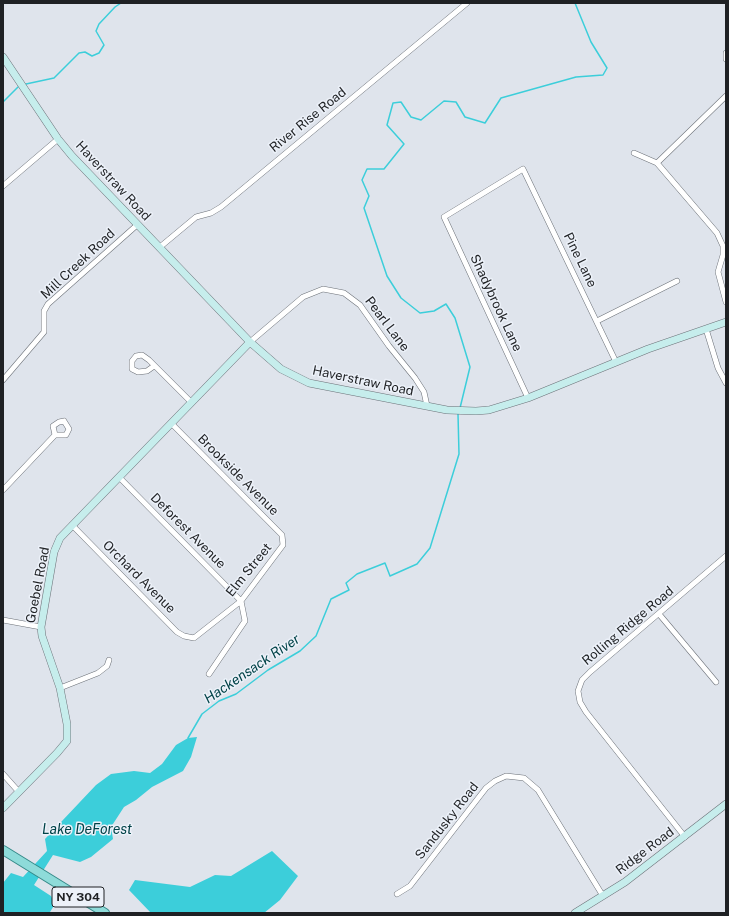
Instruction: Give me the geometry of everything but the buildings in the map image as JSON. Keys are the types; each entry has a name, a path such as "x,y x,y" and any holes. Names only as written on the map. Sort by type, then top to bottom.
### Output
{"main road":[{"name":"NY 304","path":"3,850 105,913"}],"street":[{"name":"River Rise Road","path":"160,247 196,217 211,213 221,207 467,3"},
{"path":"726,53 726,59"},
{"name":"Haverstraw Road","path":"4,61 58,139 137,225 160,247 250,342 281,369 309,383 427,406 476,411 507,405 528,398 616,362 726,322"},
{"path":"657,163 726,96"},
{"path":"3,186 58,139"},
{"path":"634,153 657,163 717,233 723,246 723,255 718,272 726,302"},
{"name":"Pine Lane","path":"444,217 523,169 616,362"},
{"name":"Shadybrook Lane","path":"444,217 528,398"},
{"name":"Mill Creek Road","path":"4,378 44,332 44,311 48,304 137,225"},
{"path":"597,321 677,281"},
{"name":"Pearl Lane","path":"250,342 302,297 323,289 344,293 360,305 389,346 415,378 424,392 427,406"},
{"path":"706,329 718,368 726,383"},
{"name":"Goebel Road","path":"3,808 67,741 67,724 60,688 42,636 41,627 54,552 60,538 250,342"},
{"path":"154,366 191,402"},
{"name":"Brookside Avenue","path":"172,424 282,535 283,545"},
{"path":"3,490 55,435"},
{"name":"Deforest Avenue","path":"119,477 241,601"},
{"name":"Orchard Avenue","path":"72,525 177,632 184,636 194,638"},
{"name":"Elm Street","path":"194,638 241,601 283,545"},
{"name":"Rolling Ridge Road","path":"685,836 586,712 580,702 578,691 582,680 590,672 726,556"},
{"path":"209,674 245,621 241,601"},
{"path":"659,614 716,682"},
{"path":"3,620 41,627"},
{"path":"60,688 98,673 107,666 109,660"},
{"path":"3,774 19,792"},
{"name":"Sandusky Road","path":"397,894 410,886 486,788 494,781 506,776 524,778 538,790 603,896"},
{"name":"Ridge Road","path":"575,913 649,865 726,804"}],"water":[{"name":"Lake DeForest","path":"197,737 191,757 183,771 152,787 136,800 124,807 111,827 113,839 91,857 80,862 53,855 34,885 51,896 55,904 50,912 3,913 3,883 11,873 23,877 47,851 45,839 96,785 111,774 134,771 150,773 162,764 176,745 188,738"},
{"path":"272,851 298,876 280,900 264,913 151,913 129,890 135,880 190,887 215,875 231,876"}],"waterway":[{"path":"26,84 54,78 79,53 85,52 92,56 99,53 104,45 96,31 99,24 115,7 121,3"},
{"name":"Hackensack River","path":"460,408 470,367 455,318 446,304 434,311 420,313 401,298 387,276 364,208 369,196 362,180 367,169 384,169 404,144 387,125 393,103 401,102 411,117 421,120 444,101 456,102 465,117 485,123 501,98 576,77 603,75 607,68 591,42 575,3"},
{"path":"3,102 18,87"},
{"name":"Hackensack River","path":"188,738 202,714 219,701 236,694 268,670 300,651 316,636 331,599 349,590 346,583 357,574 385,563 390,576 417,564 430,548 459,454 458,414"}]}
